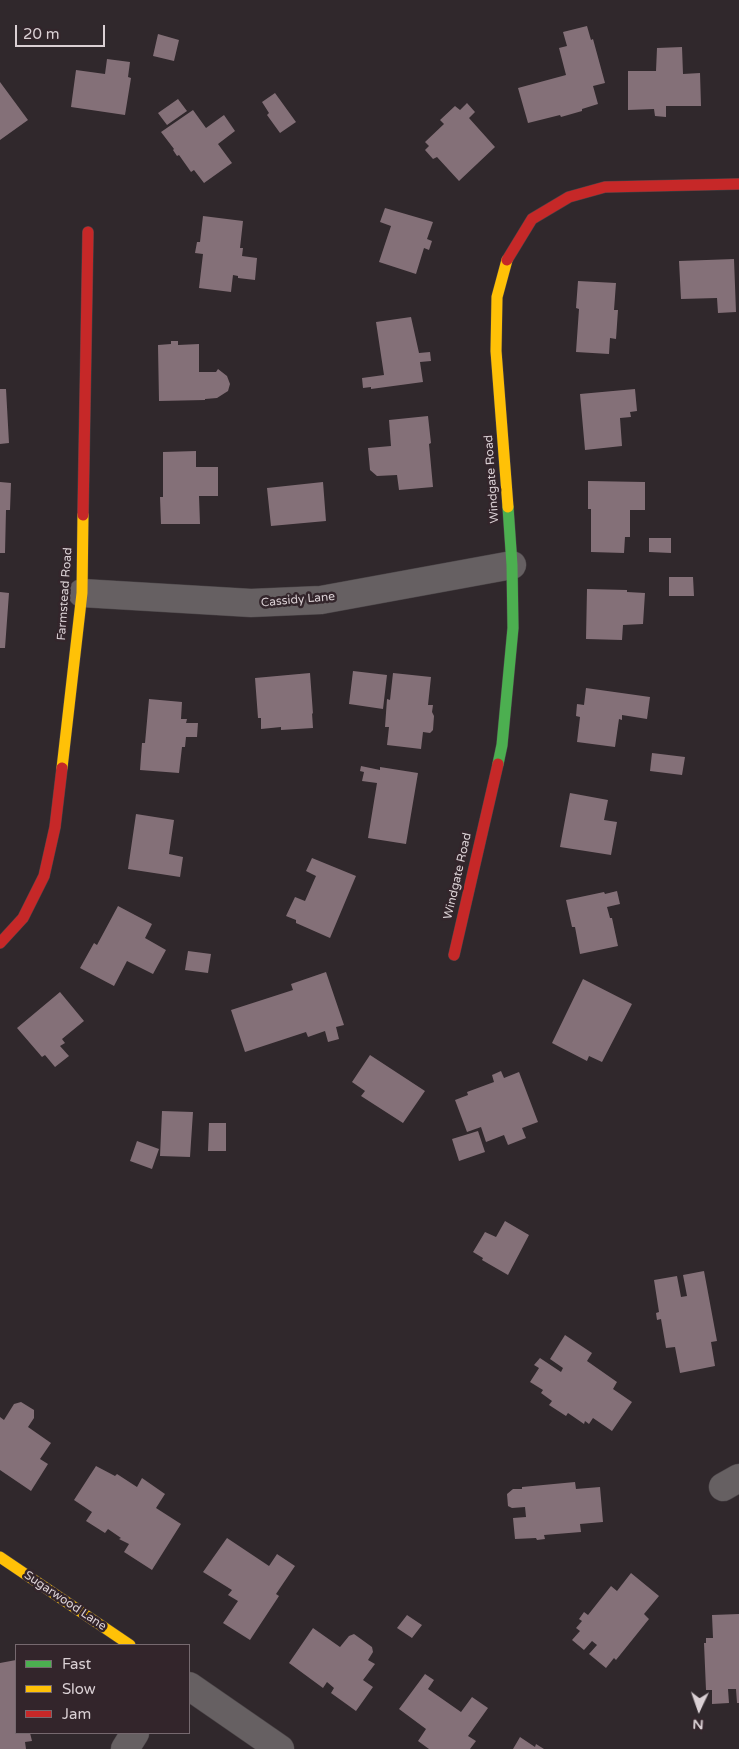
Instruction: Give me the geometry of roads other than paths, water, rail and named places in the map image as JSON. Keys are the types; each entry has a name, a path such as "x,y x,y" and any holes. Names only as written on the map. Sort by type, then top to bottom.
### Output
{"street":[{"name":"Windgate Road","path":"454,955 502,745 513,628 512,565 496,352 497,297 508,259 532,220 568,197 605,187 739,184"},
{"name":"Farmstead Road","path":"0,943 23,918 44,876 55,827 82,593 88,232"},
{"name":"Cassidy Lane","path":"82,593 251,603 320,600 512,565"},
{"name":"Sugarwood Lane","path":"0,1558 129,1644"},
{"path":"190,1687 280,1749"},
{"path":"125,1749 134,1734"}]}
